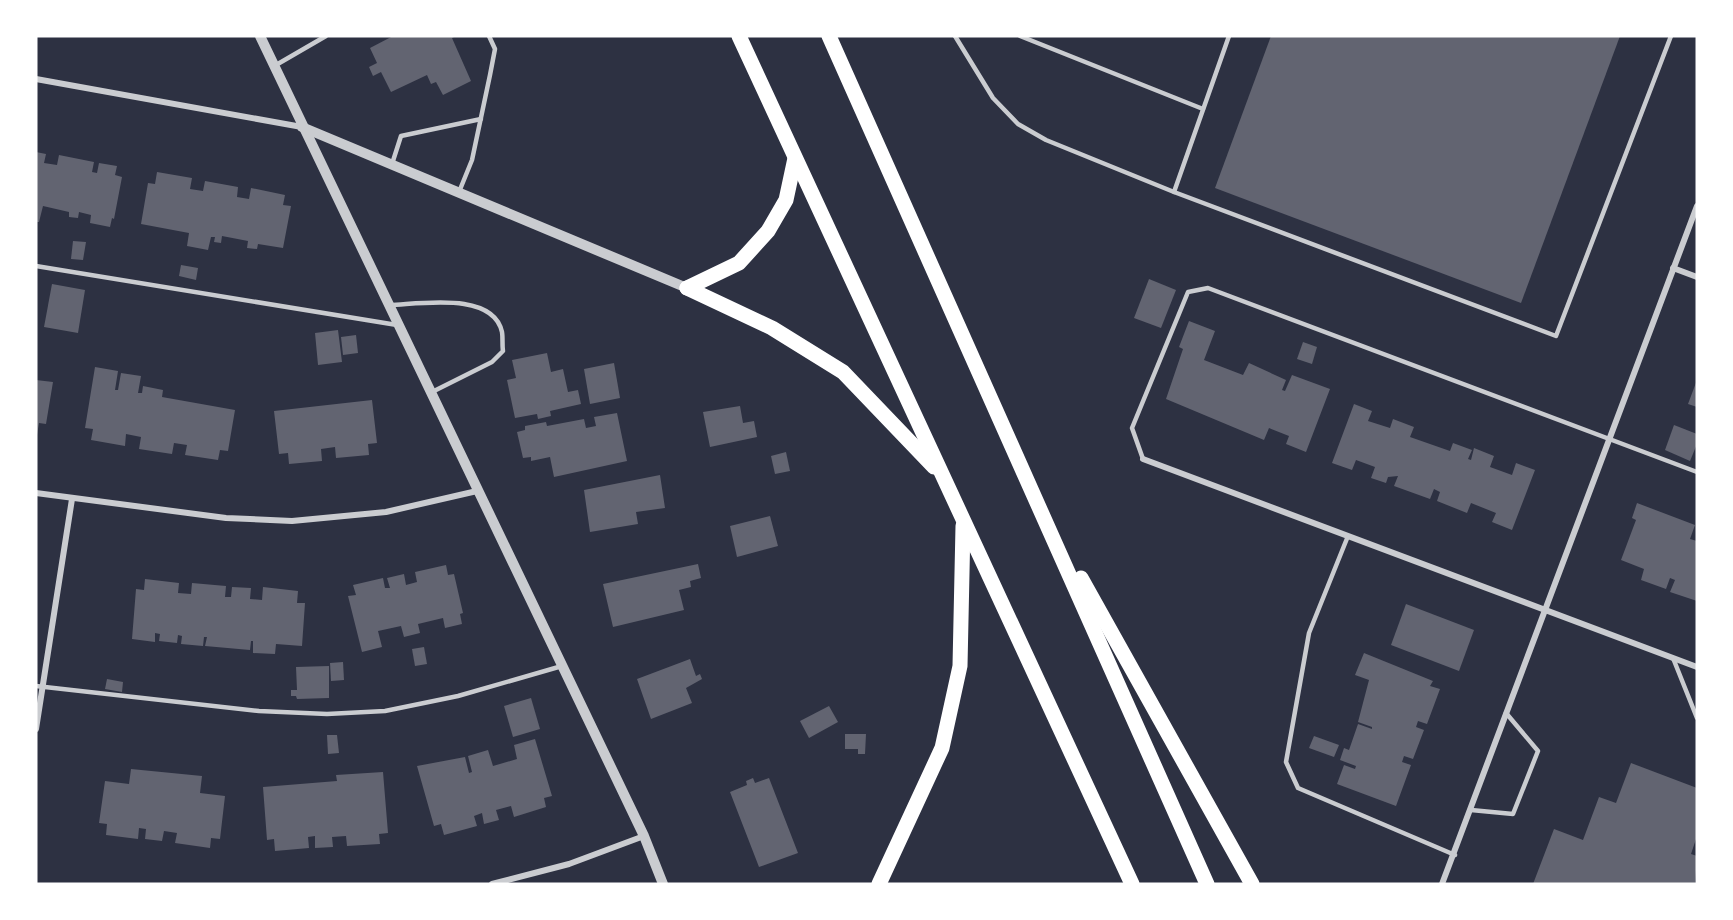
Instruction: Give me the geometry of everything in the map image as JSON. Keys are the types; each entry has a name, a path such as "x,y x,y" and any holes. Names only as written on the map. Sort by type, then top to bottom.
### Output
{"main road":[{"path":"739,36 1132,884"},
{"path":"829,36 1208,884"},
{"path":"687,288 739,263 768,231 786,200 795,158"},
{"path":"687,288 772,328 843,372 944,477"},
{"path":"1034,495 1252,884"},
{"path":"879,884 942,748 960,666 963,520"}],"street":[{"path":"260,36 644,836 663,884"},
{"path":"36,79 302,127 687,288"},
{"path":"1442,884 1455,855 1543,609 1610,440 1697,206"},
{"path":"1673,268 1697,277"},
{"path":"1143,459 1697,667"},
{"path":"36,493 226,518 292,520 386,512 477,491"},
{"path":"36,729 39,686 72,499"},
{"path":"492,884 569,864 644,836"}],"lane":[{"path":"273,66 326,36"},
{"path":"458,194 472,160 495,49 489,36"},
{"path":"956,36 993,98 1018,124 1046,140 1174,192 1556,336 1671,36"},
{"path":"1020,36 1203,109"},
{"path":"1174,192 1229,36"},
{"path":"391,166 401,136 481,119"},
{"path":"36,266 397,325"},
{"path":"1143,459 1132,428 1188,292 1208,288 1697,472"},
{"path":"388,306 457,302 495,317 502,332 503,351 492,362 430,392"},
{"path":"1348,536 1309,633 1286,762 1299,788 1455,855"},
{"path":"1673,658 1697,718"},
{"path":"39,686 260,711 327,714 385,711 437,700 562,666"},
{"path":"1471,810 1514,814 1538,751 1506,713"}],"building":[{"path":"393,36 456,36 452,38 471,81 443,95 436,82 431,84 427,75 391,92 381,72 373,76 369,67 377,63 370,48"},
{"path":"1271,36 1620,36 1521,303 1215,188"},
{"path":"36,152 46,154 44,163 57,165 59,155 94,162 92,172 97,173 99,163 117,166 115,175 122,177 114,219 112,218 110,227 90,223 91,215 79,212 78,218 69,217 69,212 43,206 39,222 36,222"},
{"path":"157,172 192,178 190,189 203,191 205,181 238,187 237,197 249,199 251,188 285,195 283,205 291,206 283,248 258,244 257,249 247,248 248,241 222,236 221,243 214,242 215,237 211,237 208,250 187,246 189,233 141,224 148,183 155,184"},
{"path":"73,241 86,242 83,260 71,259"},
{"path":"181,265 198,268 196,280 179,276"},
{"path":"1149,279 1176,290 1161,328 1134,318"},
{"path":"52,284 85,290 78,333 44,327"},
{"path":"1189,321 1215,331 1204,360 1243,375 1249,363 1286,380 1282,390 1285,391 1292,375 1330,389 1306,452 1286,444 1289,436 1269,428 1264,440 1166,399 1183,349 1179,347"},
{"path":"338,330 342,362 318,365 315,333"},
{"path":"356,335 358,353 343,355 341,337"},
{"path":"1303,342 1317,347 1312,364 1297,359"},
{"path":"547,353 551,372 563,369 568,392 578,390 581,404 550,411 551,416 538,419 537,414 515,418 507,380 516,378 512,360"},
{"path":"614,363 620,398 590,404 584,369"},
{"path":"95,367 118,371 115,390 118,390 121,373 141,376 138,393 142,393 143,386 163,390 162,397 235,410 228,451 220,450 218,460 185,455 187,445 174,443 172,454 139,449 141,437 126,434 125,446 91,440 93,429 85,428"},
{"path":"36,380 53,382 46,424 39,423 37,435"},
{"path":"1697,380 1697,407 1688,404"},
{"path":"372,400 377,443 368,444 369,455 336,458 335,447 321,449 322,461 289,464 288,453 279,454 274,411"},
{"path":"1354,404 1372,411 1368,421 1390,428 1393,419 1414,427 1410,437 1450,451 1453,443 1472,450 1468,459 1471,460 1474,448 1494,456 1490,467 1512,475 1516,463 1535,470 1512,530 1492,522 1496,513 1471,503 1467,513 1437,501 1440,492 1434,489 1430,499 1394,486 1398,476 1388,477 1386,483 1371,478 1375,467 1356,460 1352,470 1332,463"},
{"path":"740,406 743,423 754,421 757,437 710,447 703,412"},
{"path":"617,413 627,461 554,477 550,457 531,461 531,457 523,458 517,432 525,430 525,426 546,422 547,426 584,419 586,428 596,426 594,417"},
{"path":"1674,425 1697,434 1697,444 1690,461 1665,450"},
{"path":"786,452 790,471 775,474 771,456"},
{"path":"660,475 665,508 636,512 638,524 590,532 584,490"},
{"path":"1637,503 1695,525 1690,539 1697,541 1697,601 1670,592 1675,580 1670,578 1666,589 1641,580 1644,569 1621,560 1636,520 1632,518"},
{"path":"770,516 778,546 737,557 730,526"},
{"path":"698,564 701,578 690,581 691,587 679,590 684,610 613,627 603,584"},
{"path":"446,565 448,575 454,574 463,613 460,614 462,624 445,628 443,618 418,624 420,633 404,637 401,626 378,631 382,647 362,652 348,596 356,595 353,585 383,578 385,588 390,588 387,578 404,574 406,585 417,582 415,572"},
{"path":"145,579 179,583 178,593 191,594 192,583 226,586 225,597 231,597 232,587 251,588 250,599 262,600 263,587 298,591 297,603 305,603 302,646 276,644 275,654 253,653 253,641 251,641 250,650 205,646 207,637 204,637 203,646 181,644 182,636 178,635 177,643 159,641 160,634 155,633 155,642 132,639 136,589 144,590"},
{"path":"1406,604 1474,630 1459,671 1391,645"},
{"path":"424,647 427,664 415,666 412,649"},
{"path":"1364,653 1433,681 1430,686 1440,689 1427,724 1418,721 1416,727 1424,730 1413,759 1404,756 1402,762 1411,765 1396,806 1337,784 1344,765 1355,769 1356,766 1340,760 1344,748 1349,750 1358,724 1372,729 1358,722 1369,680 1355,675"},
{"path":"690,659 696,676 700,674 702,679 686,688 692,703 651,719 637,679"},
{"path":"343,662 344,680 331,681 330,663"},
{"path":"329,666 329,698 297,699 296,696 291,696 291,690 297,690 296,667"},
{"path":"107,679 123,682 122,692 105,689"},
{"path":"531,698 540,729 513,737 504,706"},
{"path":"829,706 838,722 809,738 800,721"},
{"path":"845,734 866,734 865,754 858,754 858,749 845,749"},
{"path":"327,735 337,735 339,753 328,754"},
{"path":"1314,736 1339,745 1334,757 1309,748"},
{"path":"535,739 552,796 544,798 546,807 514,817 511,806 496,810 499,820 484,824 482,813 474,816 477,826 444,835 441,824 434,826 417,766 465,757 469,773 472,772 468,756 488,750 493,766 517,759 514,745"},
{"path":"1631,763 1697,788 1697,836 1691,854 1697,856 1695,884 1533,884 1554,829 1583,840 1599,797 1616,803"},
{"path":"131,769 202,776 200,793 225,796 220,839 211,838 210,848 175,843 177,833 164,831 162,841 145,839 146,829 139,828 138,839 106,835 107,824 99,823 105,781 129,784"},
{"path":"383,772 388,833 379,834 380,844 347,846 346,836 332,837 333,847 315,848 315,836 308,837 309,848 275,851 274,839 267,840 263,787 337,781 336,775"},
{"path":"753,778 755,783 769,778 798,853 759,867 730,792 747,785 746,781"}]}
